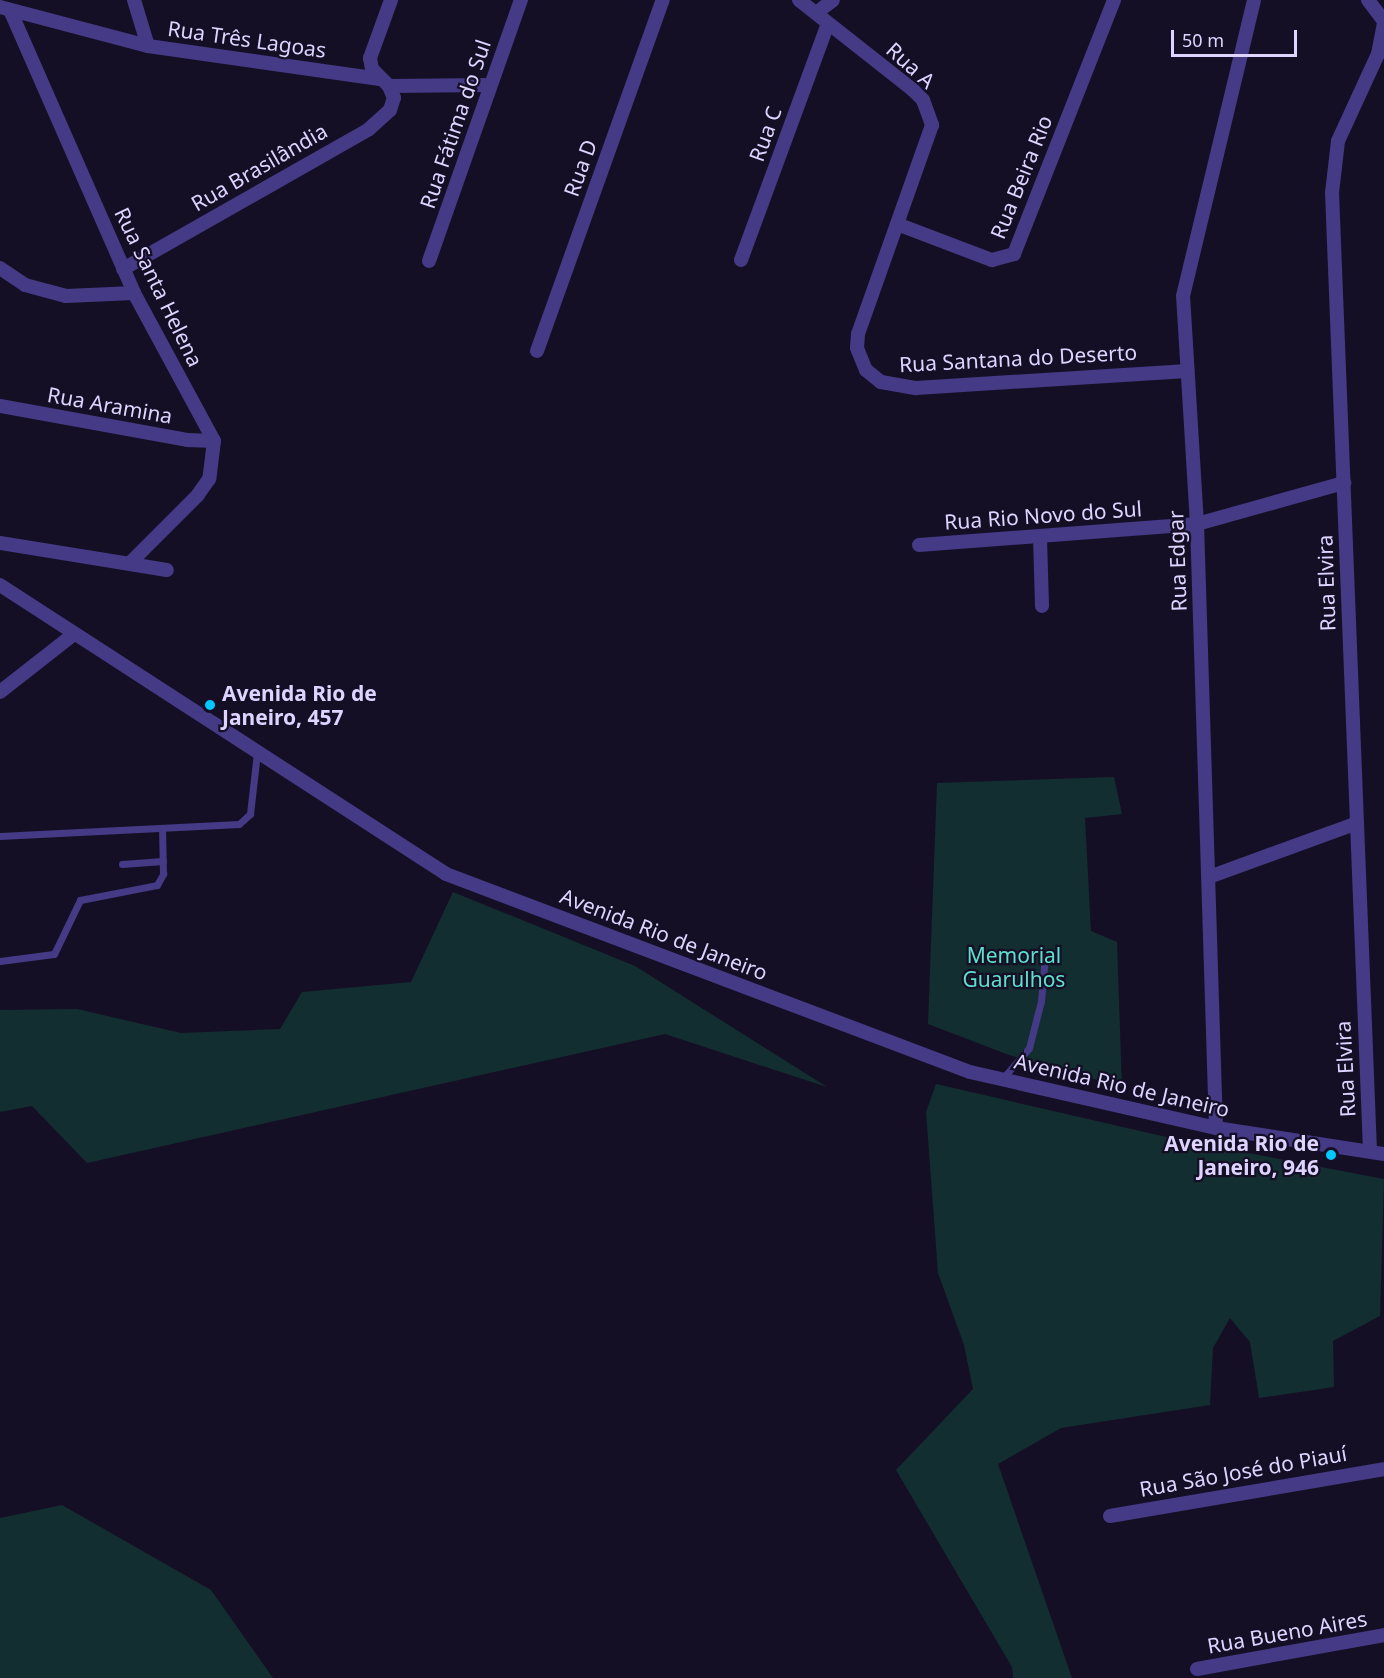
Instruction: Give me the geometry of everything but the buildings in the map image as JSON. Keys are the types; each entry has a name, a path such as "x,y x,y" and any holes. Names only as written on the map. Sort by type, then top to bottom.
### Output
{"street":[{"path":"134,0 148,46"},
{"path":"385,82 370,58 391,0"},
{"name":"Rua Fátima do Sul","path":"429,261 521,0"},
{"name":"Rua D","path":"537,351 663,0"},
{"name":"Rua A","path":"799,0 913,90 929,113 932,134 897,224"},
{"path":"816,13 832,0"},
{"name":"Rua Beira Rio","path":"897,224 992,260 1014,254 1114,0"},
{"name":"Rua Edgar","path":"1216,1128 1197,524 1183,297 1254,0"},
{"name":"Rua Elvira","path":"1368,0 1384,22 1378,54 1338,141 1334,163 1355,824 1377,1153"},
{"name":"Rua Três Lagoas","path":"5,8 148,46 385,82 490,85"},
{"name":"Rua Santa Helena","path":"5,8 134,293 214,441"},
{"name":"Rua C","path":"741,260 828,24"},
{"name":"Rua Brasilândia","path":"123,269 369,129 390,110 394,98 385,82"},
{"name":"Rua Santana do Deserto","path":"897,224 858,334 860,358 881,382 916,388 1187,371"},
{"path":"0,268 25,285 66,296 134,293"},
{"name":"Rua Aramina","path":"0,406 186,440 214,441"},
{"path":"131,562 198,495 209,479 214,441"},
{"name":"Rua Rio Novo do Sul","path":"919,545 1197,524 1344,483"},
{"path":"1040,537 1041,606"},
{"path":"0,543 131,562 166,570"},
{"name":"Avenida Rio de Janeiro","path":"0,585 258,750 446,874 970,1072 1216,1128 1377,1153"},
{"path":"0,692 74,634"},
{"path":"1209,877 1355,824"},
{"name":"Rua São José do Piauí","path":"1110,1516 1384,1469"},
{"name":"Rua Bueno Aires","path":"1197,1669 1384,1635"}],"lane":[{"path":"0,836 239,824 248,819 258,750"},
{"path":"0,962 54,954 80,900 151,889 162,879 162,828"},
{"path":"123,864 163,861"},
{"path":"1002,1079 1029,1048 1045,957"}],"green space":[{"name":"Memorial Guarulhos","path":"1114,777 1122,814 1085,818 1091,931 1117,942 1122,1087 1009,1055 928,1024 937,783"},
{"path":"453,892 635,966 827,1087 665,1034 87,1163 32,1106 0,1112 0,1010 77,1009 181,1033 280,1029 302,992 411,982"},
{"path":"936,1084 1175,1139 1384,1179 1380,1316 1333,1341 1334,1387 1259,1398 1250,1342 1230,1318 1213,1348 1210,1405 1061,1428 998,1464 1072,1678 1013,1678 1012,1667 896,1470 973,1389 964,1345 938,1273 926,1112"},
{"path":"62,1505 211,1590 273,1678 0,1678 0,1518"}],"place":[{"name":"Avenida Rio de Janeiro, 457","path":"210,705"},
{"name":"Avenida Rio de Janeiro, 946","path":"1331,1155"}]}
